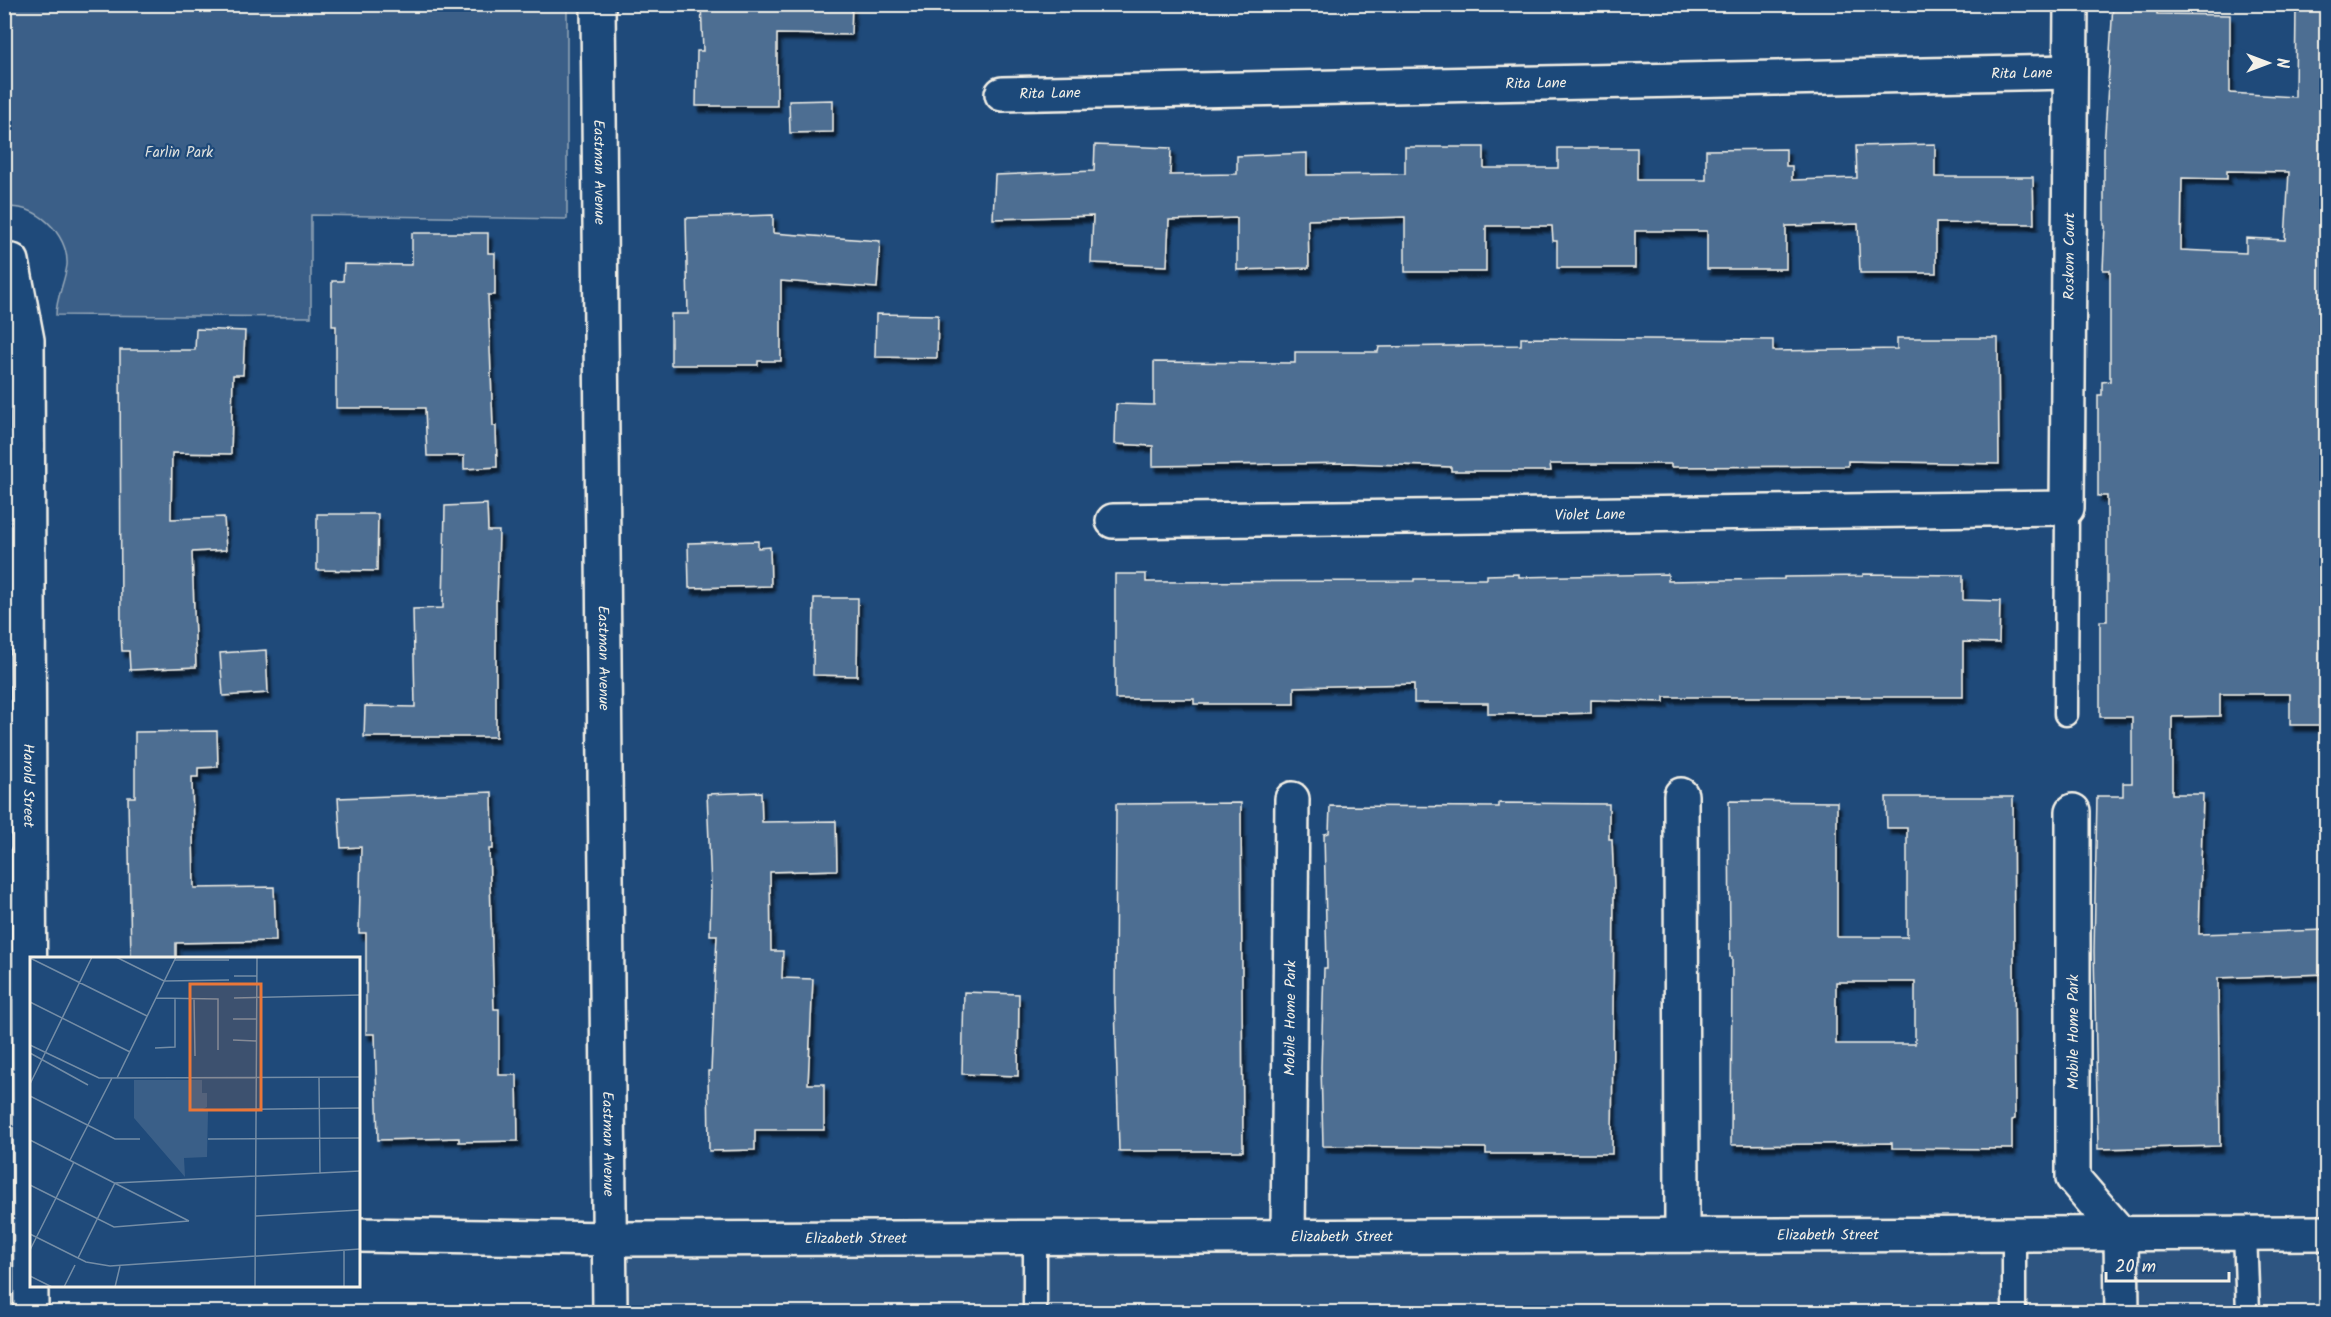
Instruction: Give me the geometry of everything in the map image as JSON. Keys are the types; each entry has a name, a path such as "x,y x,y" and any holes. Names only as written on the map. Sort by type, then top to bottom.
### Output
{"street":[{"name":"Eastman Avenue","path":"598,4 610,1312"},
{"name":"Roskom Court","path":"2067,508 2071,4"},
{"name":"Rita Lane","path":"1002,94 2070,72"},
{"name":"Harold Street","path":"12,261 27,340 30,1008"},
{"name":"Violet Lane","path":"1113,521 2067,508"},
{"path":"1681,795 1682,1234"},
{"name":"Mobile Home Park","path":"1288,1237 1292,799"},
{"name":"Mobile Home Park","path":"2073,811 2073,1178 2121,1234"},
{"path":"4,1230 30,1230"},
{"name":"Elizabeth Street","path":"360,1235 611,1239 2326,1233"},
{"path":"2121,1234 2122,1312"},
{"name":"Harold Street","path":"31,1287 31,1312"}],"lane":[{"path":"2066,714 2067,508"},
{"path":"2014,1234 2014,1312"},
{"path":"2245,1234 2248,1312"},
{"path":"1035,1237 1035,1312"}],"shaded area":[{"path":"2326,1233 2326,1312 610,1312 611,1239"}],"green space":[{"name":"Farlin Park","path":"5,4 567,5 567,219 311,215 311,317 56,315 57,302 67,265 62,242 48,223 38,215 16,207 5,208"}],"building":[{"path":"701,4 852,4 851,35 777,34 777,106 696,106 697,51 703,51"},
{"path":"2113,4 2157,4 2157,14 2230,15 2230,93 2295,97 2296,4 2326,4 2326,725 2290,725 2290,694 2220,694 2220,716 2172,717 2172,794 2203,794 2199,934 2326,930 2326,974 2218,978 2220,1146 2098,1149 2094,951 2097,796 2123,796 2123,783 2132,783 2132,717 2100,717 2100,621 2107,621 2107,496 2098,496 2098,395 2102,395 2102,382 2110,381 2110,270 2103,270 2104,149","holes":["2227,171 2289,172 2285,240 2246,238 2246,253 2181,250 2182,178 2227,179"]},
{"path":"833,100 833,132 790,133 789,101"},
{"path":"1935,144 1935,177 2033,177 2034,224 1936,223 1936,273 1860,273 1858,224 1786,226 1786,269 1707,269 1707,231 1635,231 1635,268 1557,268 1557,241 1553,241 1552,226 1486,226 1486,272 1405,272 1405,217 1308,220 1309,268 1237,270 1237,218 1169,220 1167,266 1091,263 1093,216 993,219 995,175 1094,171 1095,145 1171,148 1170,175 1237,174 1237,156 1307,153 1307,175 1405,174 1405,147 1484,147 1484,168 1558,168 1558,148 1637,148 1637,180 1706,180 1706,150 1786,149 1786,166 1792,166 1792,180 1857,178 1856,146"},
{"path":"773,215 773,233 880,241 877,288 781,281 781,361 758,361 758,365 671,365 671,314 688,314 686,218"},
{"path":"412,233 488,233 488,253 495,253 495,295 488,295 493,426 496,426 497,467 464,469 464,456 427,456 425,408 336,408 336,326 332,326 332,281 343,281 344,264 412,265"},
{"path":"876,314 938,315 937,358 875,357"},
{"path":"196,329 245,331 243,375 233,375 231,454 172,453 171,519 224,517 226,550 192,552 196,667 130,670 129,651 122,651 121,631 120,350 195,350"},
{"path":"1521,338 1773,340 1773,351 1897,349 1897,338 1998,338 1999,464 1848,461 1848,466 1671,467 1671,464 1550,464 1551,471 1451,471 1451,467 1349,463 1153,466 1153,446 1115,444 1116,404 1154,405 1154,362 1295,363 1295,352 1378,352 1379,347 1521,345"},
{"path":"487,504 488,531 499,531 496,600 496,737 364,737 365,706 415,707 413,609 443,608 445,506"},
{"path":"317,514 378,514 377,571 317,570"},
{"path":"758,541 758,548 770,547 771,586 689,588 688,543"},
{"path":"1115,574 1146,574 1146,582 1414,581 1414,579 1487,579 1487,575 1519,574 1519,577 1668,574 1668,581 1784,579 1784,577 1863,576 1863,574 1963,575 1963,600 2000,601 1999,643 1963,642 1963,697 1664,697 1664,702 1591,700 1591,713 1561,714 1488,714 1488,703 1414,703 1414,684 1294,687 1294,704 1194,704 1194,699 1115,699"},
{"path":"814,598 858,598 857,676 813,675"},
{"path":"266,650 268,693 223,696 220,653"},
{"path":"217,731 218,767 198,768 198,777 192,777 194,888 274,887 276,941 176,943 176,957 131,957 128,797 135,797 135,732"},
{"path":"492,792 493,849 489,849 494,1009 499,1009 499,1075 517,1075 518,1141 459,1142 459,1138 378,1140 375,1034 366,1034 366,933 359,933 361,847 341,848 338,798"},
{"path":"761,792 762,822 836,821 837,870 770,872 771,951 783,951 782,978 813,979 808,1084 824,1084 824,1130 755,1130 755,1150 709,1151 708,1071 711,1071 717,935 710,935 711,888 707,794"},
{"path":"1886,797 2013,797 2015,1119 2012,1120 2012,1149 1892,1148 1892,1143 1731,1145 1732,957 1730,957 1729,801 1837,802 1837,937 1907,937 1907,828 1887,828","holes":["1836,982 1915,982 1915,1044 1836,1044"]},
{"path":"1241,803 1243,1151 1119,1151 1115,1002 1116,804"},
{"path":"1499,803 1609,804 1609,839 1612,839 1614,887 1612,1154 1486,1154 1486,1148 1323,1146 1321,1067 1324,968 1327,968 1324,834 1329,833 1330,806 1499,807"},
{"path":"964,992 1019,994 1018,1076 962,1074"}]}
